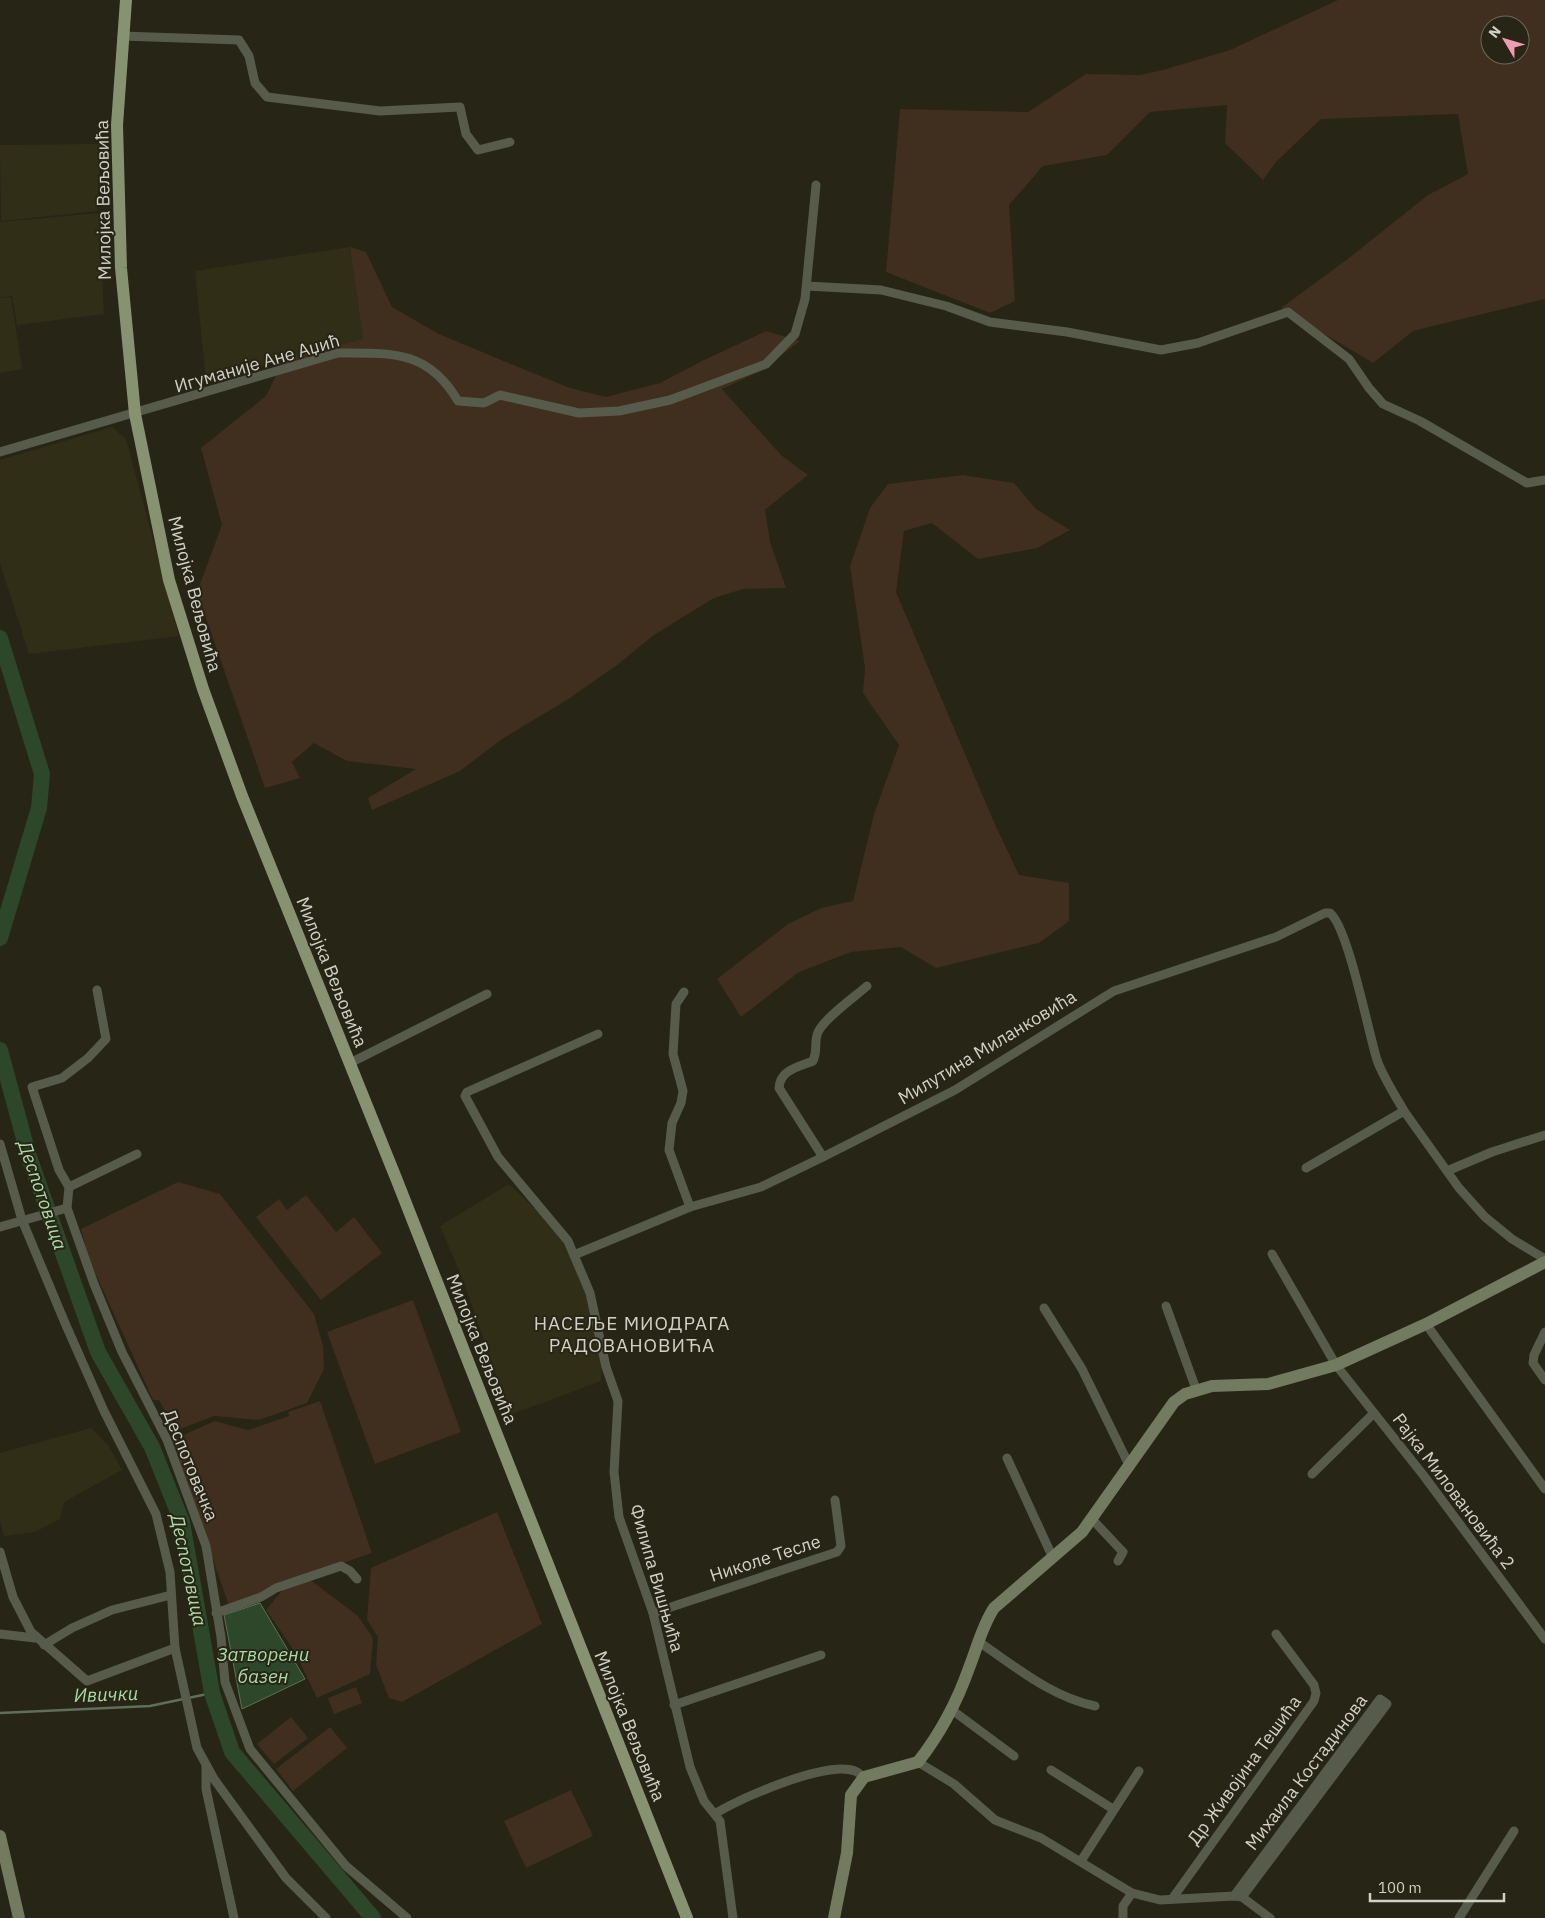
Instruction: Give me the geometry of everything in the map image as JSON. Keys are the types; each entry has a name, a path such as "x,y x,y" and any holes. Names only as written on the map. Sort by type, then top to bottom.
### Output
{"main road":[{"name":"Милојка Вељовића","path":"126,0 117,125 119,225 124,313 135,414 166,567 203,688 242,796 350,1063 683,1916"}],"street":[{"path":"122,36 238,40 249,56 255,83 266,97 380,111 460,107 466,134 478,150 510,142"},
{"name":"Игуманије Ане Аџић","path":"0,452 338,353 388,353 422,362 448,385 458,401 484,403 500,396 579,413 618,411 670,400 766,364 795,334 807,286 816,185"},
{"path":"807,286 881,290 946,306 990,322 1067,332 1161,350 1198,343 1288,312 1349,359 1369,388 1384,404 1420,421 1527,483 1545,480"},
{"name":"Милутина Миланковића","path":"574,1255 690,1207 761,1187 823,1158 955,1090 1114,990 1276,937 1319,914 1330,913 1338,921 1355,974 1378,1062 1404,1112"},
{"path":"823,1158 779,1088 780,1080 785,1072 813,1061 817,1052 816,1035 823,1025 867,986"},
{"path":"0,1227 64,1209 69,1187 59,1170 32,1087 62,1078 88,1058 106,1039 97,990"},
{"path":"684,992 676,1004 673,1054 683,1091 681,1103 672,1123 669,1150 690,1207"},
{"path":"350,1063 487,994"},
{"name":"Филипа Вишњића","path":"598,1034 467,1092 466,1096 498,1156 568,1241 590,1293 606,1367 618,1401 614,1472 619,1516 653,1613 674,1705 698,1789 704,1801 716,1813 720,1821 733,1918"},
{"path":"1306,1168 1404,1112 1459,1188 1485,1217 1512,1240 1545,1260"},
{"path":"1448,1171 1492,1152 1545,1135"},
{"path":"0,1144 22,1220 104,1411 156,1514 170,1572 175,1648 193,1736 206,1765 233,1807 286,1878 326,1918"},
{"path":"69,1187 137,1154"},
{"name":"Деспотовачка","path":"64,1209 122,1352 167,1440 206,1546 221,1637 226,1682 250,1749 346,1866 407,1918"},
{"name":"Рајка Миловановића 2","path":"1272,1254 1336,1365 1424,1476 1545,1639"},
{"path":"834,1918 847,1853 851,1795 864,1777 918,1762 952,1710 986,1619 1003,1598 1082,1532 1130,1468 1174,1402 1196,1389 1229,1384 1268,1384 1336,1365 1426,1324 1545,1260"},
{"path":"1166,1306 1196,1389"},
{"path":"1044,1308 1082,1369 1130,1468"},
{"path":"1426,1324 1545,1489"},
{"path":"1545,1332 1534,1355 1533,1363 1545,1380"},
{"path":"1312,1474 1374,1413"},
{"path":"1007,1458 1053,1558"},
{"name":"Николе Тесле","path":"653,1613 837,1552 841,1546 835,1500"},
{"path":"1092,1519 1122,1550 1123,1552 1118,1561"},
{"path":"0,1552 13,1597 35,1638 87,1681 175,1648"},
{"path":"216,1612 261,1597 276,1588 341,1566 350,1570 357,1579"},
{"path":"44,1645 72,1628 112,1610 171,1595"},
{"path":"0,1634 35,1638"},
{"name":"Др Живојина Тешића","path":"1172,1899 1314,1701 1316,1693 1314,1685 1276,1634"},
{"path":"979,1642 1045,1687 1073,1700 1095,1706"},
{"path":"674,1705 821,1655"},
{"name":"Михаила Костадинова","path":"1380,1699 1387,1704 1238,1896 1380,1699"},
{"path":"952,1710 1014,1756"},
{"path":"918,1762 954,1784 995,1820 1041,1838 1132,1893 1146,1898 1172,1899 1238,1896 1270,1918"},
{"path":"206,1765 206,1790 234,1918"},
{"path":"716,1813 740,1800 806,1775 844,1770 854,1771 864,1777"},
{"path":"1051,1770 1113,1809"},
{"path":"1081,1861 1139,1771"},
{"path":"1459,1918 1514,1830"},
{"path":"0,1836 19,1918"},
{"path":"1123,1918 1123,1906 1132,1893"}],"shaded area":[{"path":"1338,0 1545,0 1545,299 1413,331 1373,363 1281,308 1349,258 1428,195 1468,174 1458,114 1321,119 1275,163 1263,180 1225,143 1227,105 1150,112 1107,155 1043,166 1009,205 1015,301 990,313 886,272 900,109 1028,112 1086,74 1140,75 1230,50"},
{"path":"101,144 97,211 1,221 0,145"},
{"path":"99,213 104,314 17,325 12,296 0,297 0,222"},
{"path":"350,247 363,339 206,380 195,271"},
{"path":"350,247 366,252 392,307 439,334 570,388 606,397 660,383 766,331 800,341 761,371 722,389 781,455 808,475 765,510 770,542 786,588 743,589 714,598 654,635 617,665 567,700 502,739 460,771 372,810 368,798 416,769 347,761 314,743 292,762 300,778 265,788 197,592 222,525 201,448 266,396 284,359 363,339"},
{"path":"11,297 22,369 0,373 0,298"},
{"path":"112,427 126,439 179,636 29,654 0,563 0,460"},
{"path":"963,475 1014,483 1036,509 1070,530 1037,548 978,559 932,523 904,531 896,592 994,822 1019,875 1069,883 1069,921 1039,943 936,968 901,947 851,952 799,972 741,1017 717,979 788,924 821,908 853,901 874,814 899,745 863,693 865,668 850,566 870,508 888,484"},
{"path":"178,1182 220,1194 314,1314 323,1346 324,1369 307,1403 259,1420 214,1416 175,1431 159,1400 153,1400 88,1257 81,1229"},
{"path":"509,1184 565,1237 590,1293 602,1344 601,1381 510,1415 463,1280 440,1226"},
{"path":"306,1195 336,1232 354,1217 382,1253 321,1300 256,1217 279,1199 287,1210"},
{"path":"413,1300 461,1432 375,1464 327,1332"},
{"path":"320,1401 372,1553 264,1590 261,1596 229,1606 172,1440 215,1421 248,1430 289,1416 288,1412"},
{"path":"91,1428 108,1445 122,1470 64,1502 60,1519 35,1532 4,1536 0,1521 0,1453"},
{"path":"497,1512 542,1624 402,1702 389,1698 376,1665 378,1637 367,1620 371,1568"},
{"path":"309,1579 358,1616 373,1638 370,1674 317,1698 295,1652 266,1610 285,1587"},
{"path":"356,1687 362,1703 334,1714 328,1698"},
{"path":"291,1717 308,1738 274,1764 257,1744"},
{"path":"330,1727 347,1748 293,1791 276,1769"},
{"path":"571,1790 593,1836 526,1868 504,1821"}],"water":[{"name":"Затворени базен","path":"260,1603 305,1679 242,1709 224,1615"}],"waterway":[{"name":"Деспотовица","path":"0,638 42,774 39,808 0,938"},
{"name":"Деспотовица","path":"0,1050 29,1157 98,1352 152,1447 182,1522 212,1693 232,1752 373,1918"},
{"name":"Ивички","path":"0,1713 150,1706 212,1693"}],"district":[{"name":"НАСЕЉЕ МИОДРАГА РАДОВАНОВИЋА","path":"632,1334"}]}
